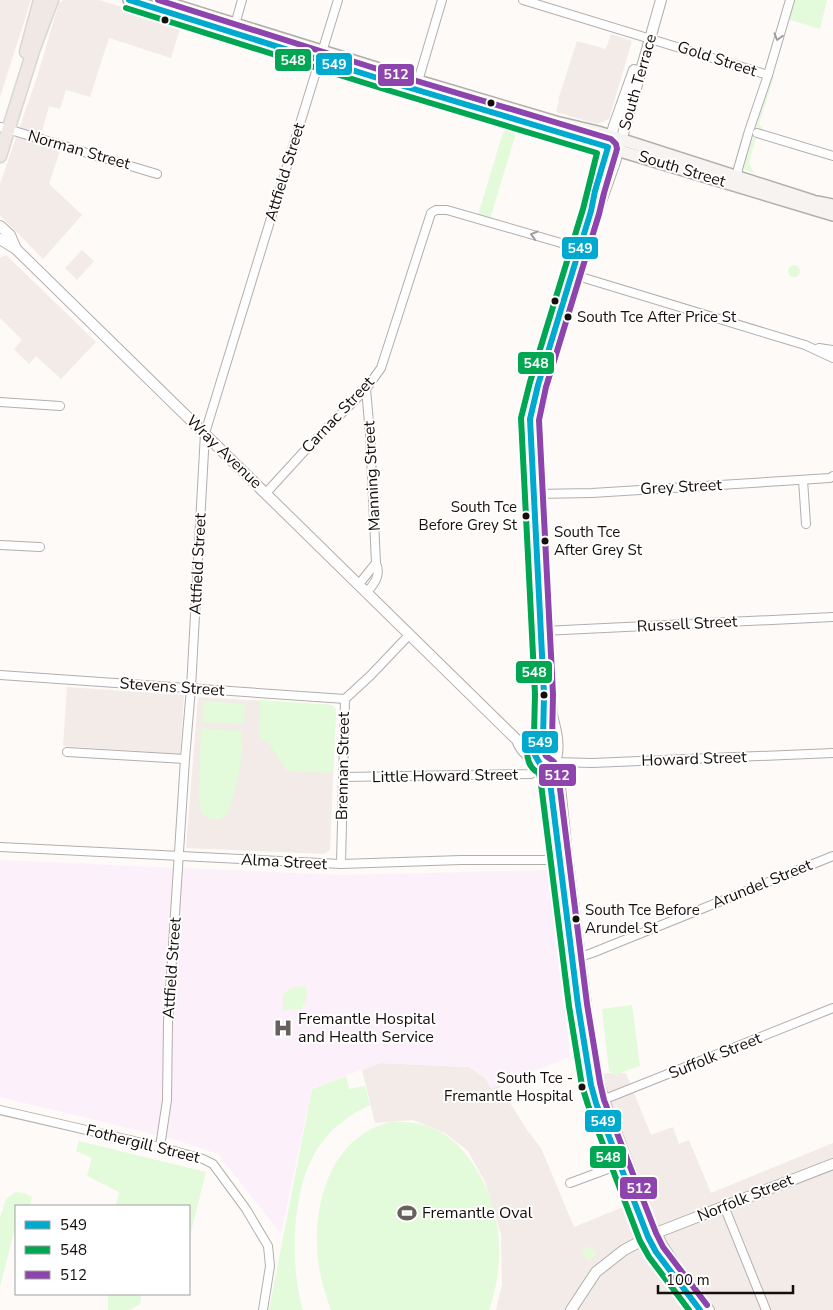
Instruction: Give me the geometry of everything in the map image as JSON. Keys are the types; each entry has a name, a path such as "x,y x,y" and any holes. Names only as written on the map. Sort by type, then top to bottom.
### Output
{"main road":[{"path":"0,156 3,129 40,0"},
{"path":"3,129 52,0"},
{"name":"South Street","path":"129,0 234,28 615,143"},
{"name":"South Street","path":"158,0 234,28"},
{"name":"South Street","path":"321,55 418,81 817,207"},
{"path":"817,207 833,206"},
{"path":"817,207 833,217"}],"street":[{"path":"234,28 242,0"},
{"name":"Attfield Street","path":"160,1147 167,1100 168,1022 191,688 204,433 338,0"},
{"path":"418,81 442,0"},
{"name":"Gold Street","path":"523,0 768,75"},
{"name":"South Terrace","path":"647,37 655,0"},
{"name":"South Terrace","path":"544,631 544,694 539,743 535,755 547,764 556,751 557,734 552,715 544,631 537,494 536,425 538,410 575,275 647,37 661,0"},
{"path":"736,181 749,131 790,0"},
{"name":"Norman Street","path":"3,129 157,174"},
{"path":"757,133 833,156"},
{"name":"South Terrace","path":"575,275 577,255 615,143"},
{"name":"Carnac Street","path":"266,493 309,446 366,389 381,368 431,213 436,210 447,210 567,245 577,255"},
{"name":"Wray Avenue","path":"0,226 10,235 16,249"},
{"name":"Wray Avenue","path":"1,242 16,249 410,634 517,740 519,746 532,758 547,764"},
{"path":"575,275 812,347 833,350"},
{"path":"812,347 833,358"},
{"name":"Manning Street","path":"366,389 376,563 378,569 376,582 367,592"},
{"path":"0,402 60,406"},
{"name":"Grey Street","path":"537,494 592,493 832,478"},
{"path":"803,480 806,524"},
{"path":"0,545 40,547"},
{"path":"359,584 376,563"},
{"name":"Russell Street","path":"544,631 833,617"},
{"name":"Brennan Street","path":"341,864 345,699 410,634"},
{"name":"Stevens Street","path":"0,675 345,699"},
{"path":"517,740 551,744 556,751"},
{"path":"67,752 185,759"},
{"name":"Howard Street","path":"547,764 592,764 833,753"},
{"path":"547,764 559,777 563,858 583,1046 600,1101 652,1235 656,1252 700,1310"},
{"name":"Little Howard Street","path":"344,777 531,774 547,764"},
{"name":"Alma Street","path":"0,847 341,864 461,860 548,860 563,858"},
{"name":"Arundel Street","path":"580,957 833,856"},
{"path":"563,858 580,957 600,1101"},
{"name":"Suffolk Street","path":"600,1101 833,1008"},
{"name":"Fothergill Street","path":"0,1110 160,1147 203,1158 213,1164 259,1228 268,1246 270,1261 263,1310"},
{"path":"570,1183 624,1163"},
{"name":"Norfolk Street","path":"571,1310 596,1272 624,1250 652,1235 833,1164"},
{"path":"724,1206 766,1310"},
{"path":"652,1235 709,1310"}],"shaded area":[{"path":"0,0 31,0 0,97"},
{"path":"64,0 99,0 181,25 171,58 109,38 90,97 66,90 60,109 49,106 40,139 62,145 49,184 82,215 43,259 0,215 0,184 37,77 59,3"},
{"path":"611,34 632,41 609,119 597,124 556,112 577,41 606,49"},
{"path":"82,250 94,261 77,280 65,268"},
{"path":"6,255 96,342 61,379 36,356 29,364 14,349 22,340 0,318 0,258"},
{"path":"67,687 184,695 180,754 63,746"},
{"path":"198,697 332,705 336,709 330,850 324,854 186,848"},
{"name":"Fremantle Hospital and Health Service","path":"0,860 341,875 546,870 554,876 570,1057 491,1088 485,1078 469,1067 380,1063 312,1088 281,1234 218,1154 173,1139 0,1097"},
{"path":"380,1063 469,1067 485,1078 491,1088 499,1085 527,1130 541,1148 574,1227 628,1205 579,1086 606,1073 626,1073 651,1135 673,1127 679,1144 689,1140 711,1193 833,1143 833,1310 496,1310 502,1285 501,1234 485,1182 468,1151 445,1133 413,1120 375,1123 362,1070"}],"green space":[{"path":"793,0 827,0 820,29 787,19"},
{"path":"772,76 774,77 759,124 763,128 759,132 755,131"},
{"path":"505,126 517,130 490,219 478,215"},
{"path":"754,135 758,136 755,140 749,163 754,173 743,169"},
{"path":"796,265 799,266 799,276 792,277 789,276 788,269 789,266"},
{"path":"260,700 332,705 336,709 333,773 287,771 268,742 259,739"},
{"path":"204,701 245,704 244,724 202,722"},
{"path":"201,728 241,731 241,763 236,784 227,815 217,820 207,818 201,811 199,797"},
{"path":"306,986 307,998 301,1009 283,1010 283,994 293,987"},
{"path":"632,1005 640,1066 615,1075 609,1071 602,1009"},
{"path":"346,1076 349,1089 365,1086 370,1105 356,1112 332,1130 312,1159 304,1179 299,1201 295,1247 296,1270 303,1310 269,1310 312,1089"},
{"name":"Fremantle Oval","path":"391,1122 407,1122 422,1125 443,1134 462,1150 481,1177 495,1213 498,1232 498,1271 495,1291 489,1310 331,1310 325,1294 317,1252 318,1224 326,1185 333,1168 344,1152 357,1139 372,1129"},
{"path":"79,1141 206,1172 190,1236 190,1205 116,1205 119,1192 87,1176 92,1158 76,1151"},
{"path":"16,1192 32,1197 30,1205 15,1205 15,1228 0,1287 0,1218 6,1199"},
{"path":"591,1246 593,1251 595,1250 596,1255 590,1260 586,1259 582,1250"},
{"path":"108,1295 140,1295 140,1304 129,1310 108,1310"}],"transit line":[{"name":"549","path":"129,0 387,81 608,147 591,211 538,385 530,419 544,694 543,741 536,744 535,755 540,764 546,766 550,782 578,1005 591,1085 596,1103 648,1237 656,1252 700,1310"},
{"name":"512","path":"158,0 390,73 611,139 616,144 617,149 599,214 546,387 539,420 553,694 552,742 544,750 544,753 554,762 559,781 587,1004 604,1100 663,1247 707,1305"},
{"name":"548","path":"126,8 384,89 597,153 583,209 530,382 521,418 535,694 534,735 528,741 527,755 529,763 539,773 541,784 569,1006 582,1086 640,1241 649,1257 689,1310"}],"place":[{"name":"South Tce After Price St","path":"568,317"},
{"name":"South Tce Before Grey St","path":"526,516"},
{"name":"South Tce After Grey St","path":"545,541"},
{"name":"South Tce Before Arundel St","path":"576,919"},
{"name":"Fremantle Hospital and Health Service","path":"283,1028"},
{"name":"South Tce - Fremantle Hospital","path":"582,1087"},
{"name":"Fremantle Oval","path":"407,1213"}]}
